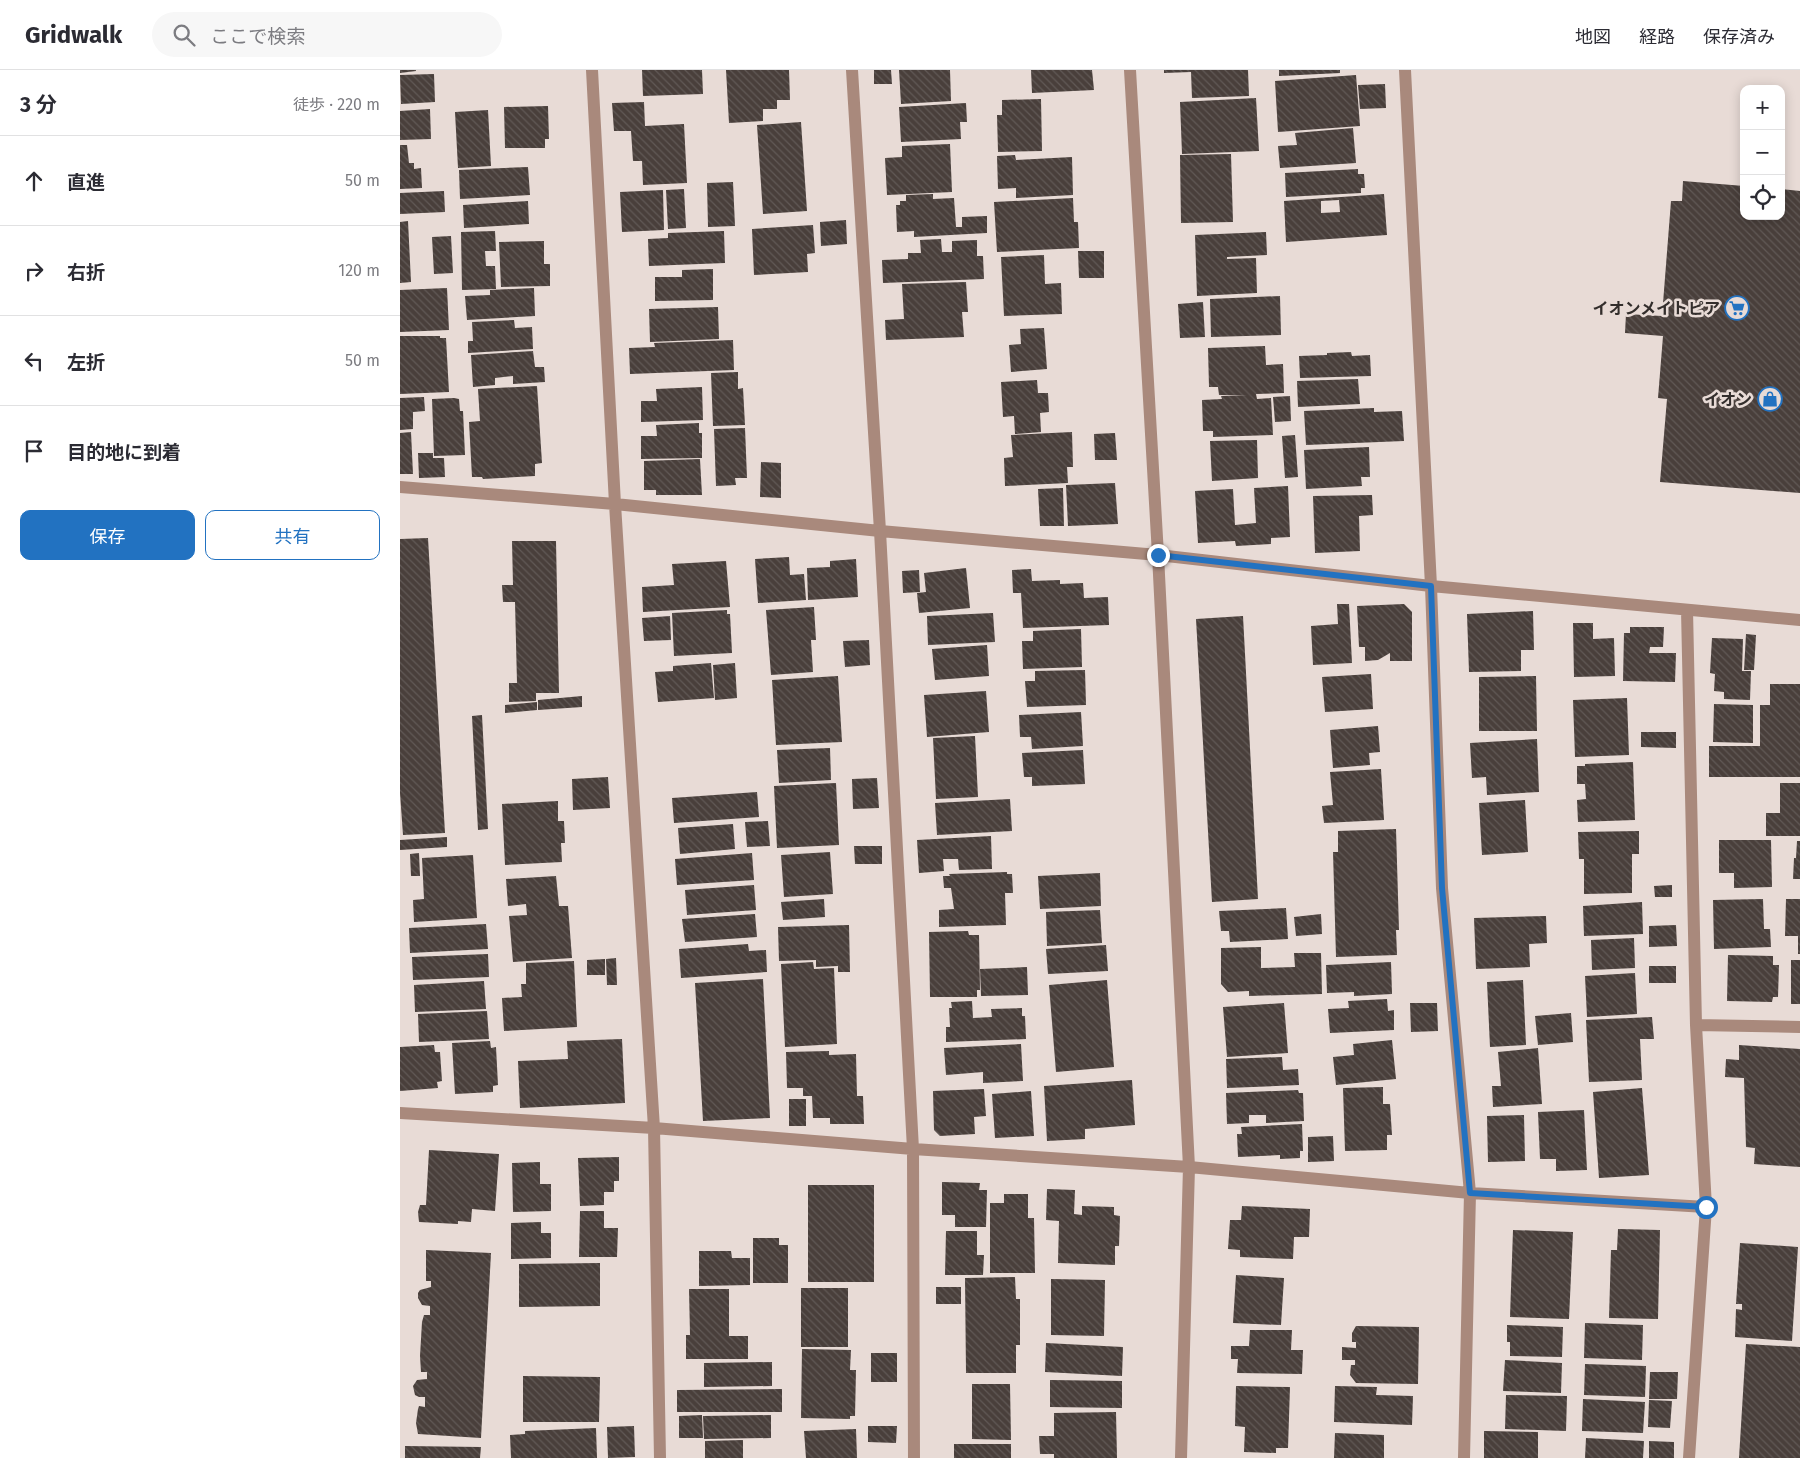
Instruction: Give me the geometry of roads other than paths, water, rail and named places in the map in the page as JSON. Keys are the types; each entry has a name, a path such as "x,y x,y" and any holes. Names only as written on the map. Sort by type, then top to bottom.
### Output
{"street":[{"path":"592,70 615,504 654,1128 660,1458"},
{"path":"852,70 880,531 913,1149 914,1458"},
{"path":"1130,70 1158,555 1189,1167 1181,1458"},
{"path":"1405,70 1431,586 1442,888 1470,1193 1464,1458"},
{"path":"400,488 615,504 880,531 1158,555 1431,586 1800,620"},
{"path":"1687,610 1696,1025 1706,1207 1689,1458"},
{"path":"1696,1025 1800,1027"},
{"path":"400,1113 654,1128 913,1149 1189,1167 1470,1193 1706,1207"}],"place":[{"name":"イオンメイトピア","path":"1737,308"},
{"name":"イオン","path":"1770,399"}]}
